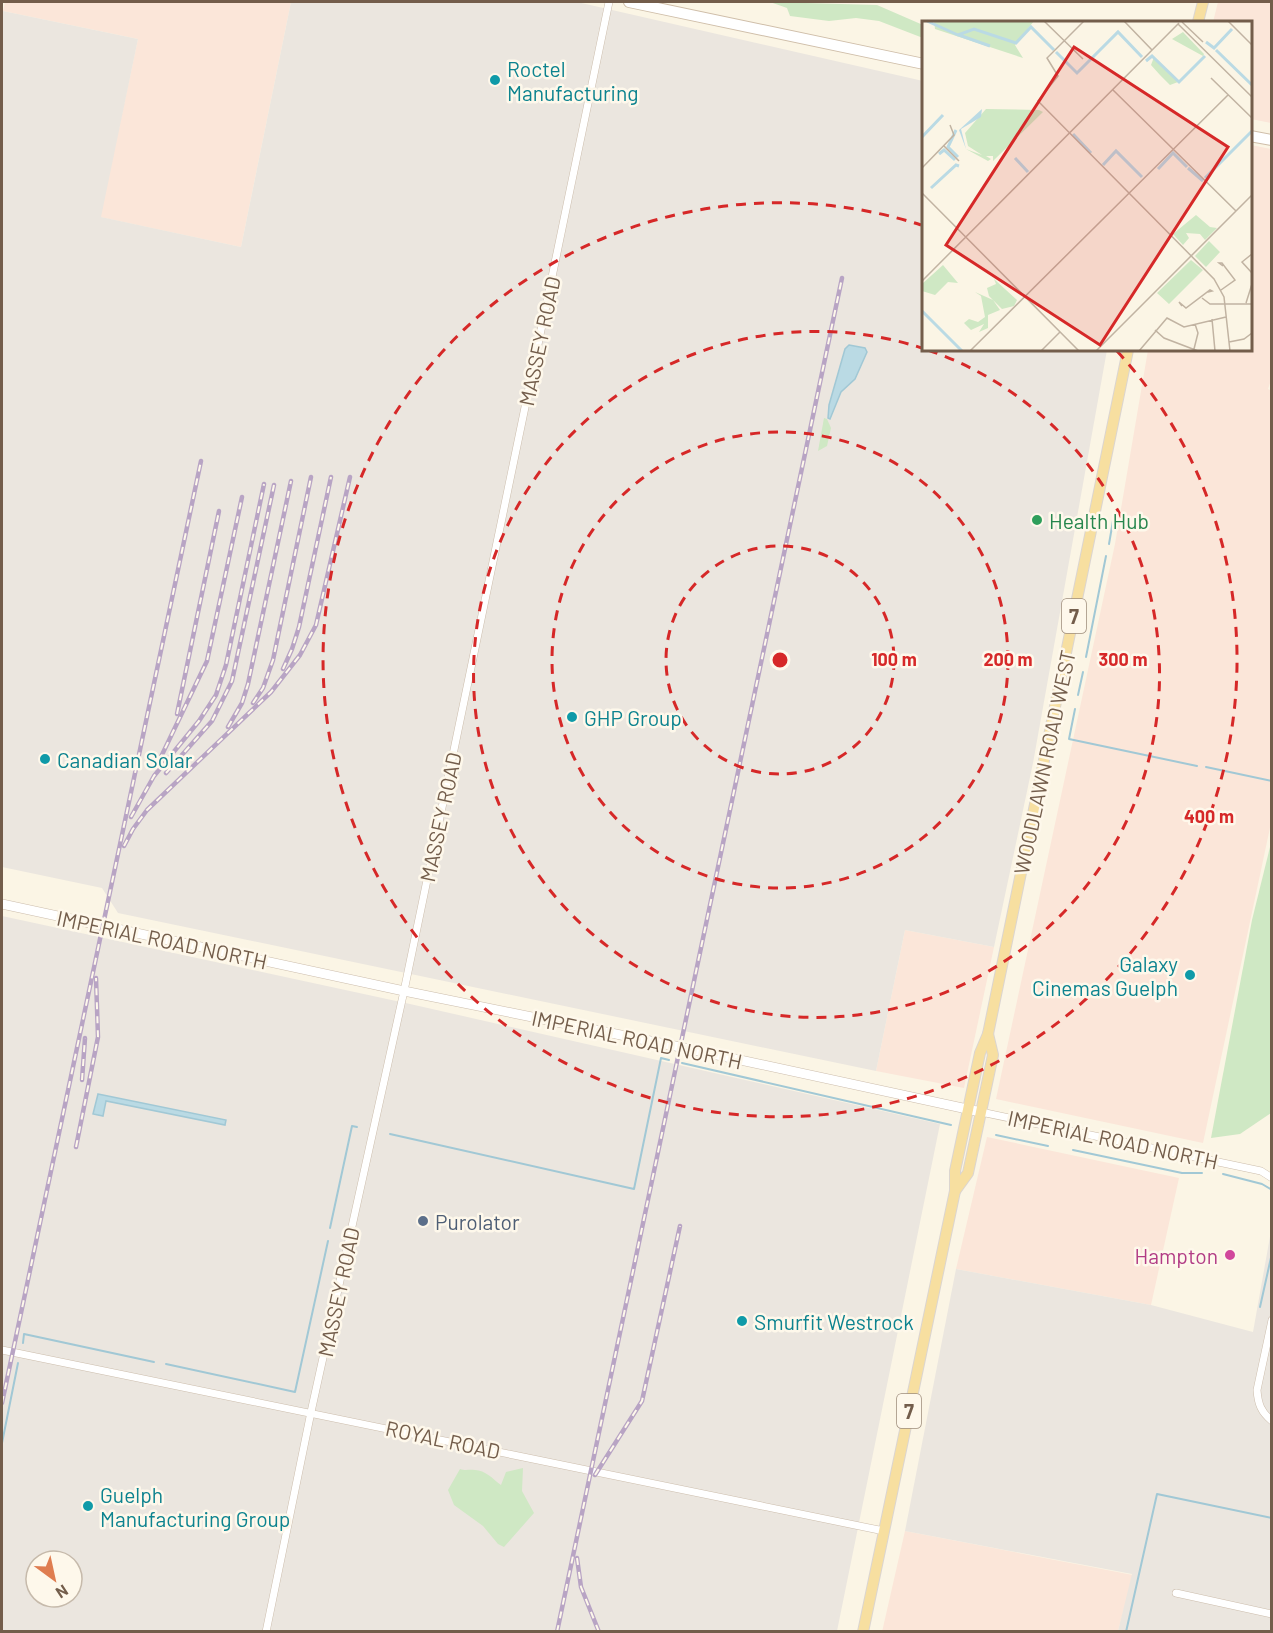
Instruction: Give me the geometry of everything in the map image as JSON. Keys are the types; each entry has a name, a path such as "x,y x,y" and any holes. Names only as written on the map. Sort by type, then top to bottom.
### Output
{"main road":[{"path":"629,2 922,64"},
{"path":"1198,21 1203,2"},
{"path":"1252,136 1272,140"},
{"name":"WOODLAWN ROAD WEST","path":"863,1632 955,1191 955,1170 980,1053 988,1034 1128,351"},
{"name":"WOODLAWN ROAD WEST","path":"955,1191 968,1173 993,1055 988,1034"}],"street":[{"name":"MASSEY ROAD","path":"266,1632 311,1412 404,991 609,2"},
{"name":"IMPERIAL ROAD NORTH","path":"2,904 1261,1171 1272,1178"},
{"path":"1272,1320 1257,1390 1258,1402 1263,1413 1272,1421"},
{"name":"ROYAL ROAD","path":"2,1350 884,1532"},
{"path":"1176,1593 1272,1614"}],"shaded area":[{"path":"5,2 291,2 241,247 100,217 138,39 3,11"},
{"path":"291,2 577,2 922,81 922,351 1107,351 1033,763 994,947 905,930 876,1071 118,913 102,888 2,867 3,11 138,39 101,217 241,247"},
{"path":"1218,2 1271,2 1271,123 1252,119 1252,21 1213,21"},
{"path":"1252,145 1271,149 1272,377 1268,389 1272,391 1271,823 1203,1143 996,1099 1115,544 1148,351 1252,351"},
{"path":"2,916 410,1004 940,1124 837,1631 2,1632"},
{"path":"905,930 994,947 964,1088 876,1071"},
{"path":"987,1137 1179,1178 1151,1305 956,1269"},
{"path":"1271,1231 1271,1631 1118,1631 1132,1574 905,1531 956,1269 1151,1305 1253,1332"},
{"path":"905,1531 1133,1575 1118,1631 882,1632"}],"green space":[{"path":"770,2 877,5 922,25 922,38 879,21 856,18 829,21 790,16 787,8"},
{"path":"824,418 827,419 831,428 827,446 818,451"},
{"path":"1271,843 1271,1113 1240,1134 1211,1138 1252,920"},
{"path":"523,1468 522,1491 534,1513 504,1547 498,1544 483,1526 454,1505 448,1490 460,1469 479,1470 501,1485 506,1472"}],"water":[{"path":"849,345 865,348 867,352 855,379 841,392 830,419 828,418 829,405 845,349"},
{"path":"98,1094 226,1120 225,1125 106,1101 103,1116 93,1114"}],"waterway":[{"path":"1109,544 1114,515"},
{"path":"1086,657 1106,556"},
{"path":"1078,695 1083,672"},
{"path":"1075,709 1069,739 1197,766"},
{"path":"1206,767 1272,781"},
{"path":"390,1134 634,1189 661,1058 669,1060"},
{"path":"682,1063 951,1125"},
{"path":"330,1228 352,1126 357,1127"},
{"path":"996,1135 1048,1146"},
{"path":"1073,1150 1182,1173 1202,1173"},
{"path":"1223,1174 1262,1184 1272,1190"},
{"path":"166,1364 295,1392 328,1241"},
{"path":"1260,1307 1272,1253"},
{"path":"23,1343 24,1334 154,1362"},
{"path":"2,1443 18,1363"},
{"path":"1126,1632 1157,1494 1272,1518"}],"railway":[{"path":"557,1632 842,278"},
{"path":"2,1403 201,461"},
{"path":"253,703 263,688 273,660 311,477"},
{"path":"283,669 299,627 331,477"},
{"path":"124,846 147,810 271,692 300,655 316,625 350,477"},
{"path":"228,727 242,703 248,684 291,481"},
{"path":"131,817 154,776 199,721 216,695 226,665 264,484"},
{"path":"166,773 212,721 232,681 274,485"},
{"path":"159,761 207,661 242,497"},
{"path":"177,714 219,511"},
{"path":"76,1147 98,1037 96,978"},
{"path":"82,1080 85,1038"},
{"path":"595,1475 642,1401 680,1226"},
{"path":"577,1558 581,1587 599,1632"}],"place":[{"name":"Roctel Manufacturing","path":"495,80"},
{"name":"Health Hub","path":"1037,520"},
{"name":"GHP Group","path":"572,717"},
{"name":"Canadian Solar","path":"45,759"},
{"name":"Galaxy Cinemas Guelph","path":"1190,975"},
{"name":"Purolator","path":"423,1221"},
{"name":"Hampton","path":"1230,1255"},
{"name":"Smurfit Westrock","path":"742,1321"},
{"name":"Guelph Manufacturing Group","path":"88,1506"}]}
